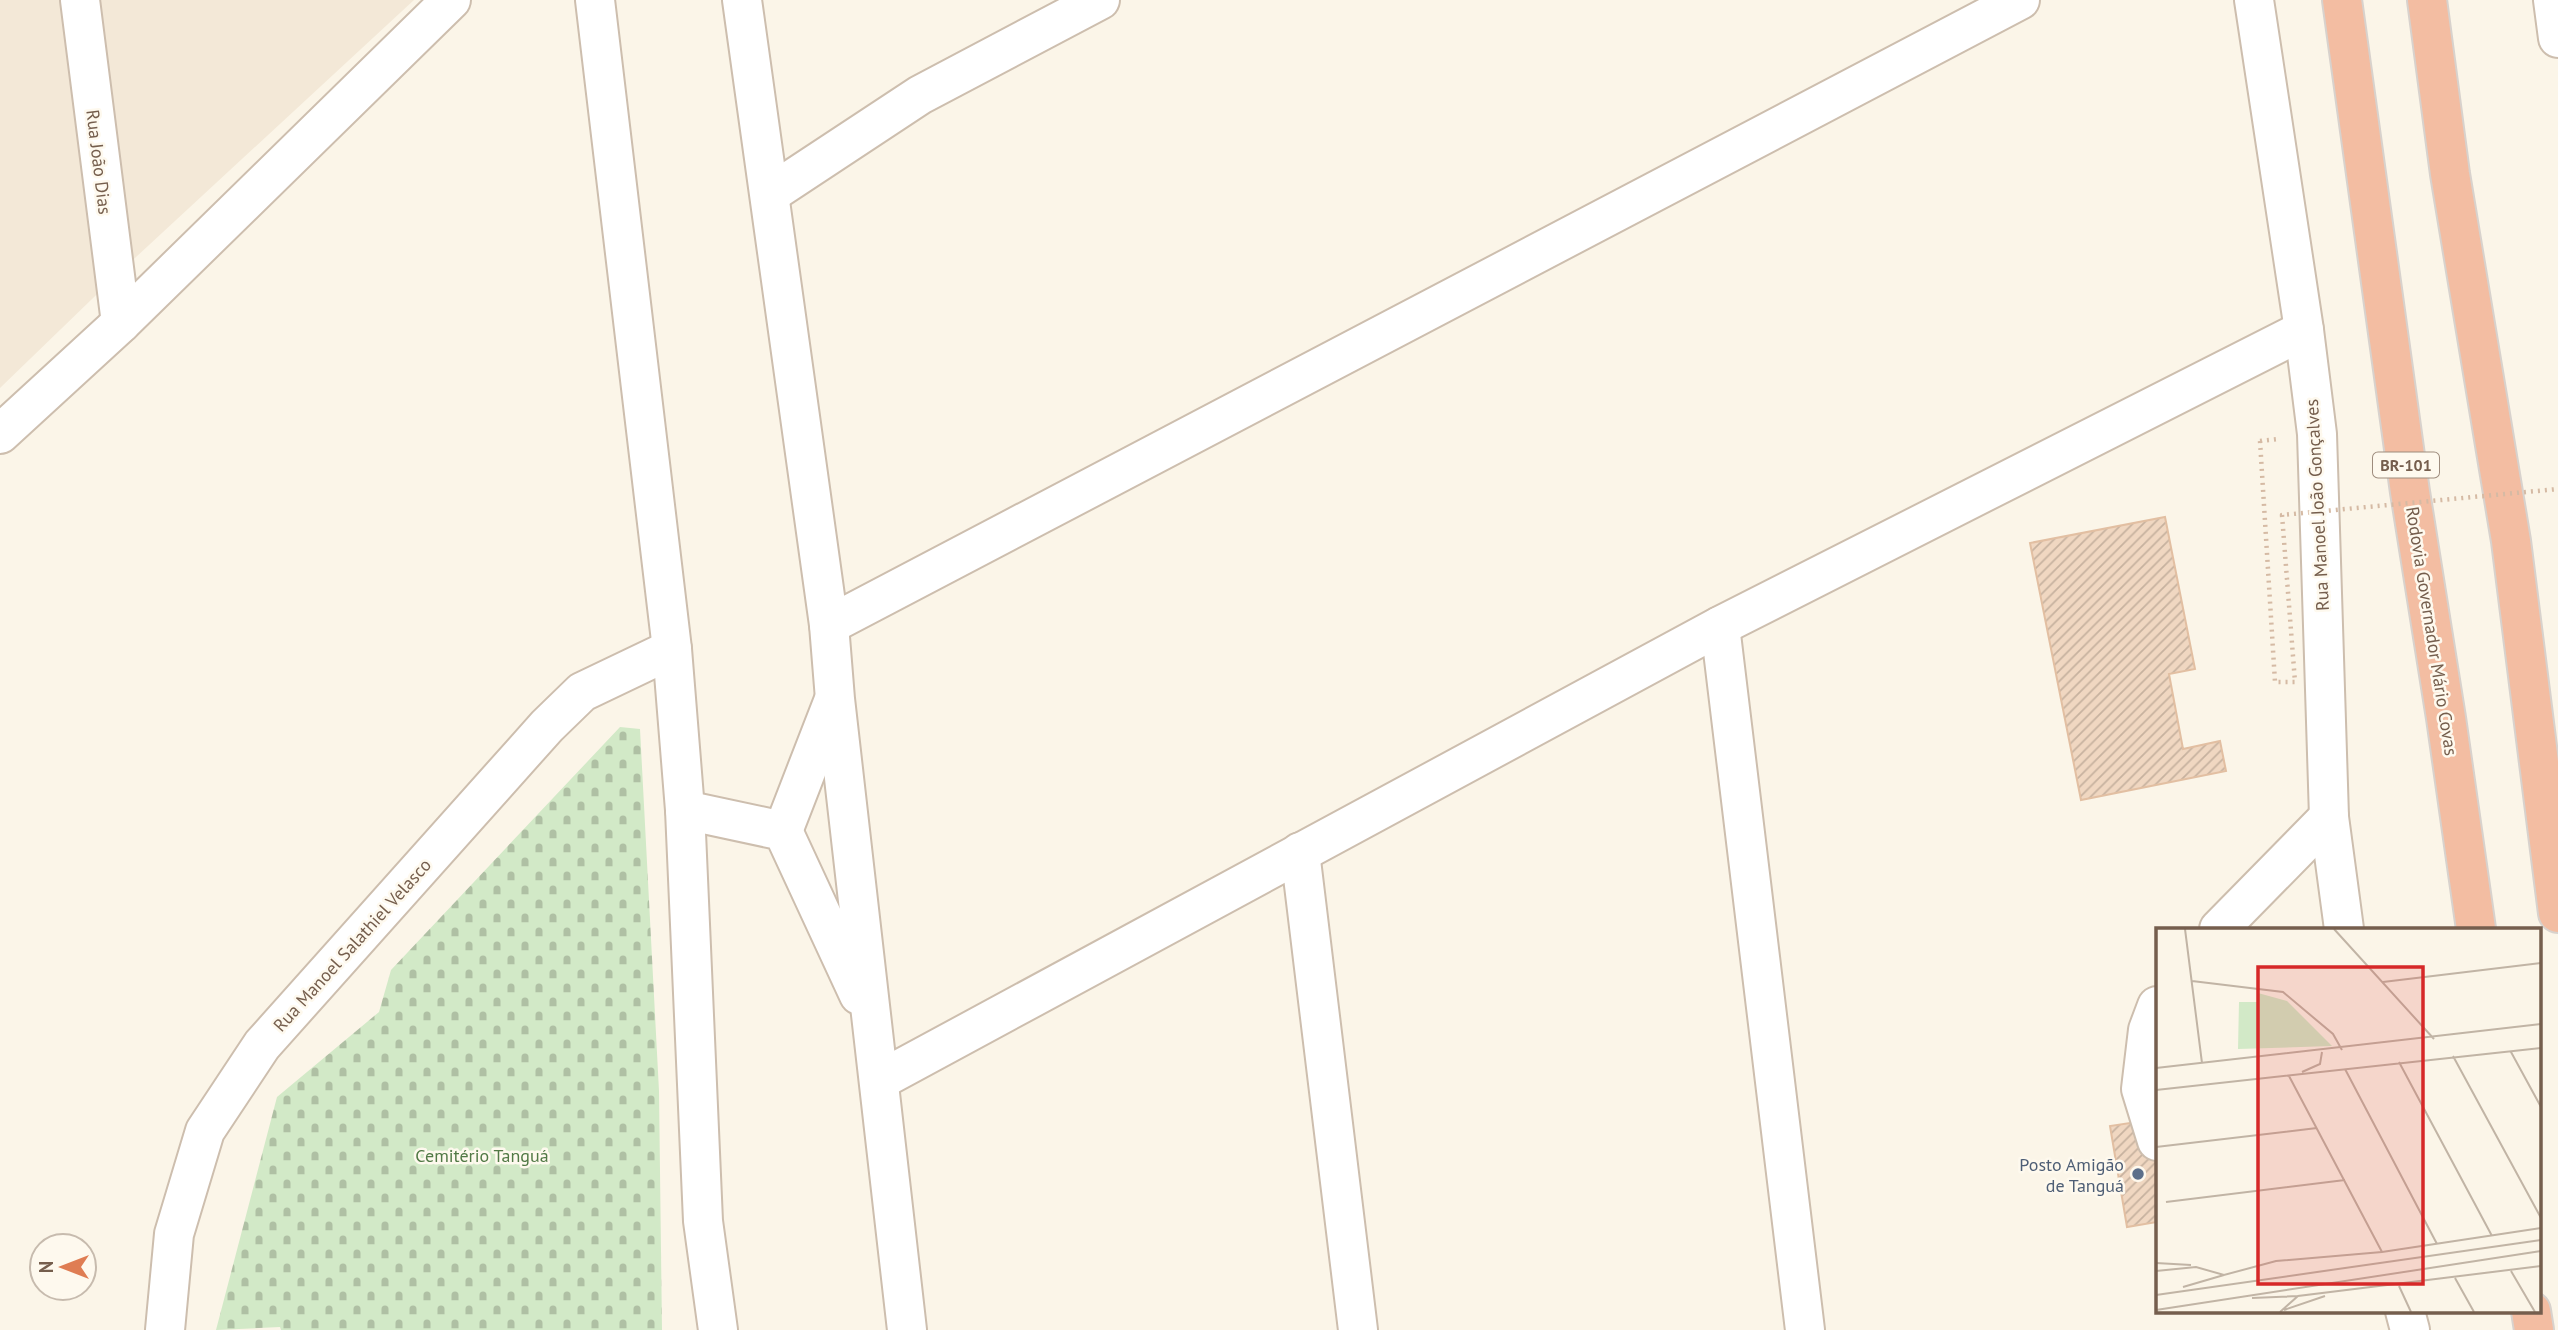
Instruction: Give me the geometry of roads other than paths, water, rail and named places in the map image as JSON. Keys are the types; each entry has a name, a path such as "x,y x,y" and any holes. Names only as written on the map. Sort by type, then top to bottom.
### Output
{"highway":[{"name":"Rodovia Governador Mário Covas","path":"2342,0 2410,492 2476,928"},
{"path":"2427,0 2450,174 2511,541 2558,913"},
{"path":"2531,1312 2534,1330"}],"street":[{"name":"Rua João Dias","path":"80,0 121,323"},
{"path":"0,434 121,323 451,0"},
{"path":"595,0 672,649 685,810 704,1221 718,1330"},
{"path":"742,0 829,625 835,699 908,1330"},
{"path":"770,194 920,95 1100,0"},
{"path":"829,625 2020,0"},
{"name":"Rua Manoel João Gonçalves","path":"2254,0 2317,434 2329,817 2344,928"},
{"path":"2553,0 2558,38"},
{"path":"880,1080 1720,626 2304,330"},
{"path":"1720,626 1805,1330"},
{"name":"Rua Manoel Salathiel Velasco","path":"165,1330 174,1234 205,1131 262,1045 547,726 582,692 672,649"},
{"path":"835,699 783,831 874,1028"},
{"path":"685,810 783,831"},
{"path":"2220,928 2329,817"},
{"path":"1300,852 1358,1330"},
{"path":"2156,1009 2148,1030 2141,1089 2156,1138"},
{"path":"2405,1312 2410,1330"}],"place":[{"name":"Posto Amigão de Tanguá","path":"2138,1174"}],"park label":[{"name":"Cemitério Tanguá","path":"482,1155"}]}
